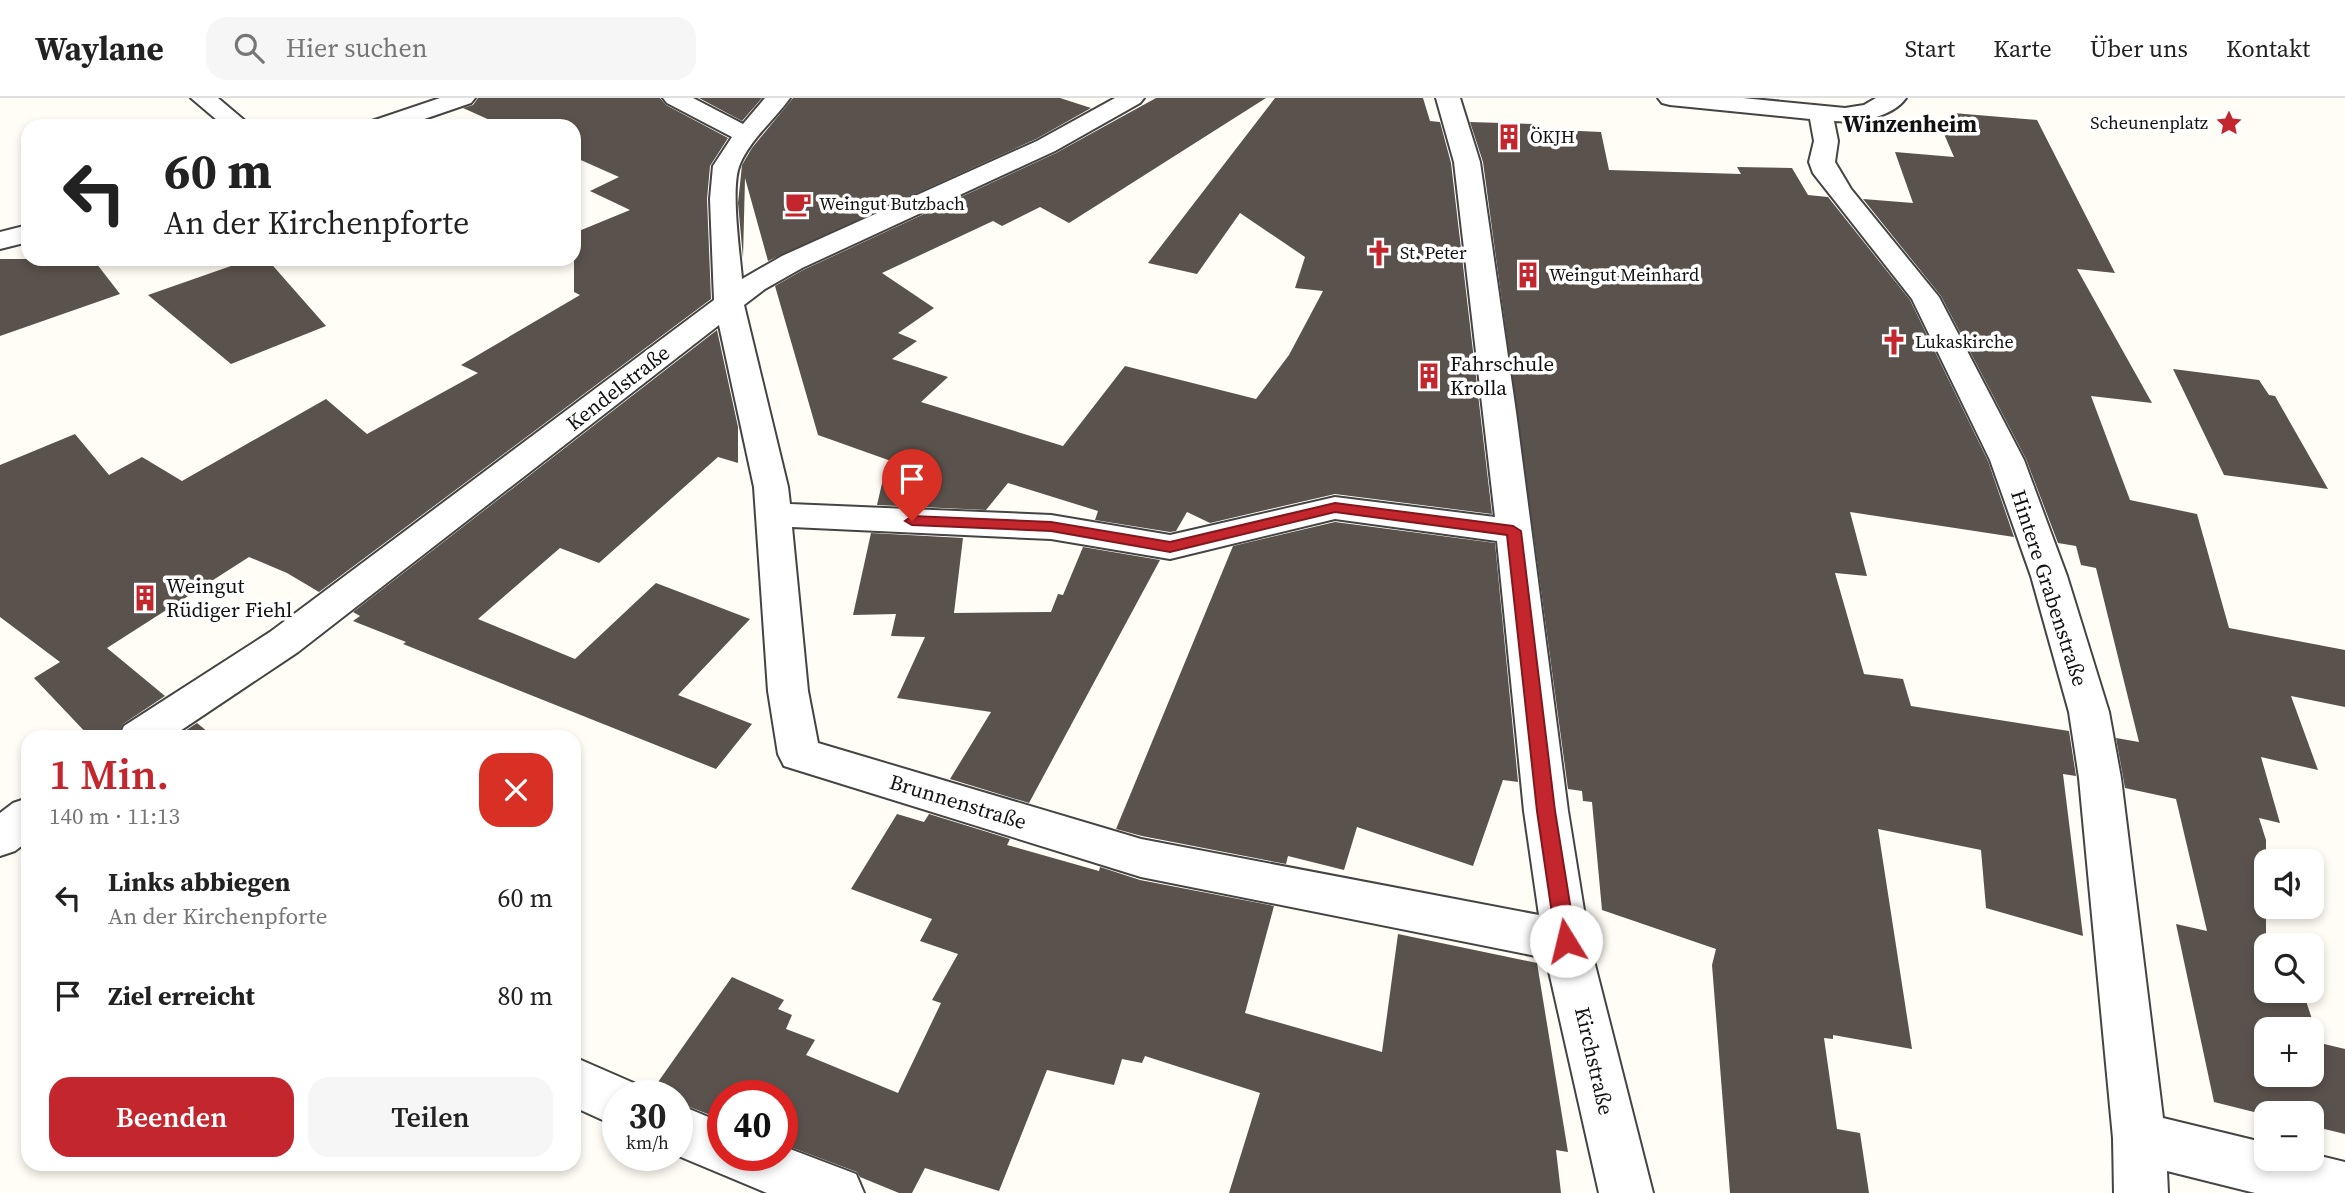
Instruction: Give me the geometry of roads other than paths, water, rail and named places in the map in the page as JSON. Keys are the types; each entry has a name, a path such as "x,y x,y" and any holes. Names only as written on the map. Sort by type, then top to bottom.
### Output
{"street":[{"path":"204,98 230,119"},
{"path":"402,119 463,98"},
{"path":"675,98 746,135"},
{"name":"Brunnenstraße","path":"778,98 746,135 726,166 723,178 729,302 771,487 788,691 799,754 1141,858 1566,941"},
{"name":"Kendelstraße","path":"150,730 295,634 755,283 792,262 1034,152 1132,98"},
{"name":"Kirchstraße","path":"1448,98 1467,162 1546,811 1566,941 1626,1193"},
{"path":"1670,98 1821,113 1859,114 1882,107 1894,98"},
{"name":"Hintere Grabenstraße","path":"1821,113 1826,141 1822,162 1826,173 1925,297 1993,429 2049,576 2089,712 2098,765 2139,1138 2141,1193"},
{"path":"0,241 21,235"},
{"path":"774,515 1051,527 1170,547 1335,508 1513,531"},
{"path":"581,1084 602,1094"},
{"path":"2139,1138 2345,1189"},
{"path":"779,1171 837,1193"}],"place":[{"name":"Scheunenplatz","path":"2229,123"},
{"name":"ÖKJH","path":"1509,137"},
{"name":"Weingut Butzbach","path":"798,204"},
{"name":"St. Peter","path":"1379,253"},
{"name":"Weingut Meinhard","path":"1528,275"},
{"name":"Lukaskirche","path":"1894,342"},
{"name":"Fahrschule Krolla","path":"1429,376"},
{"name":"Weingut Rüdiger Fiehl","path":"145,598"}],"district":[{"name":"Winzenheim","path":"1910,124"}]}
